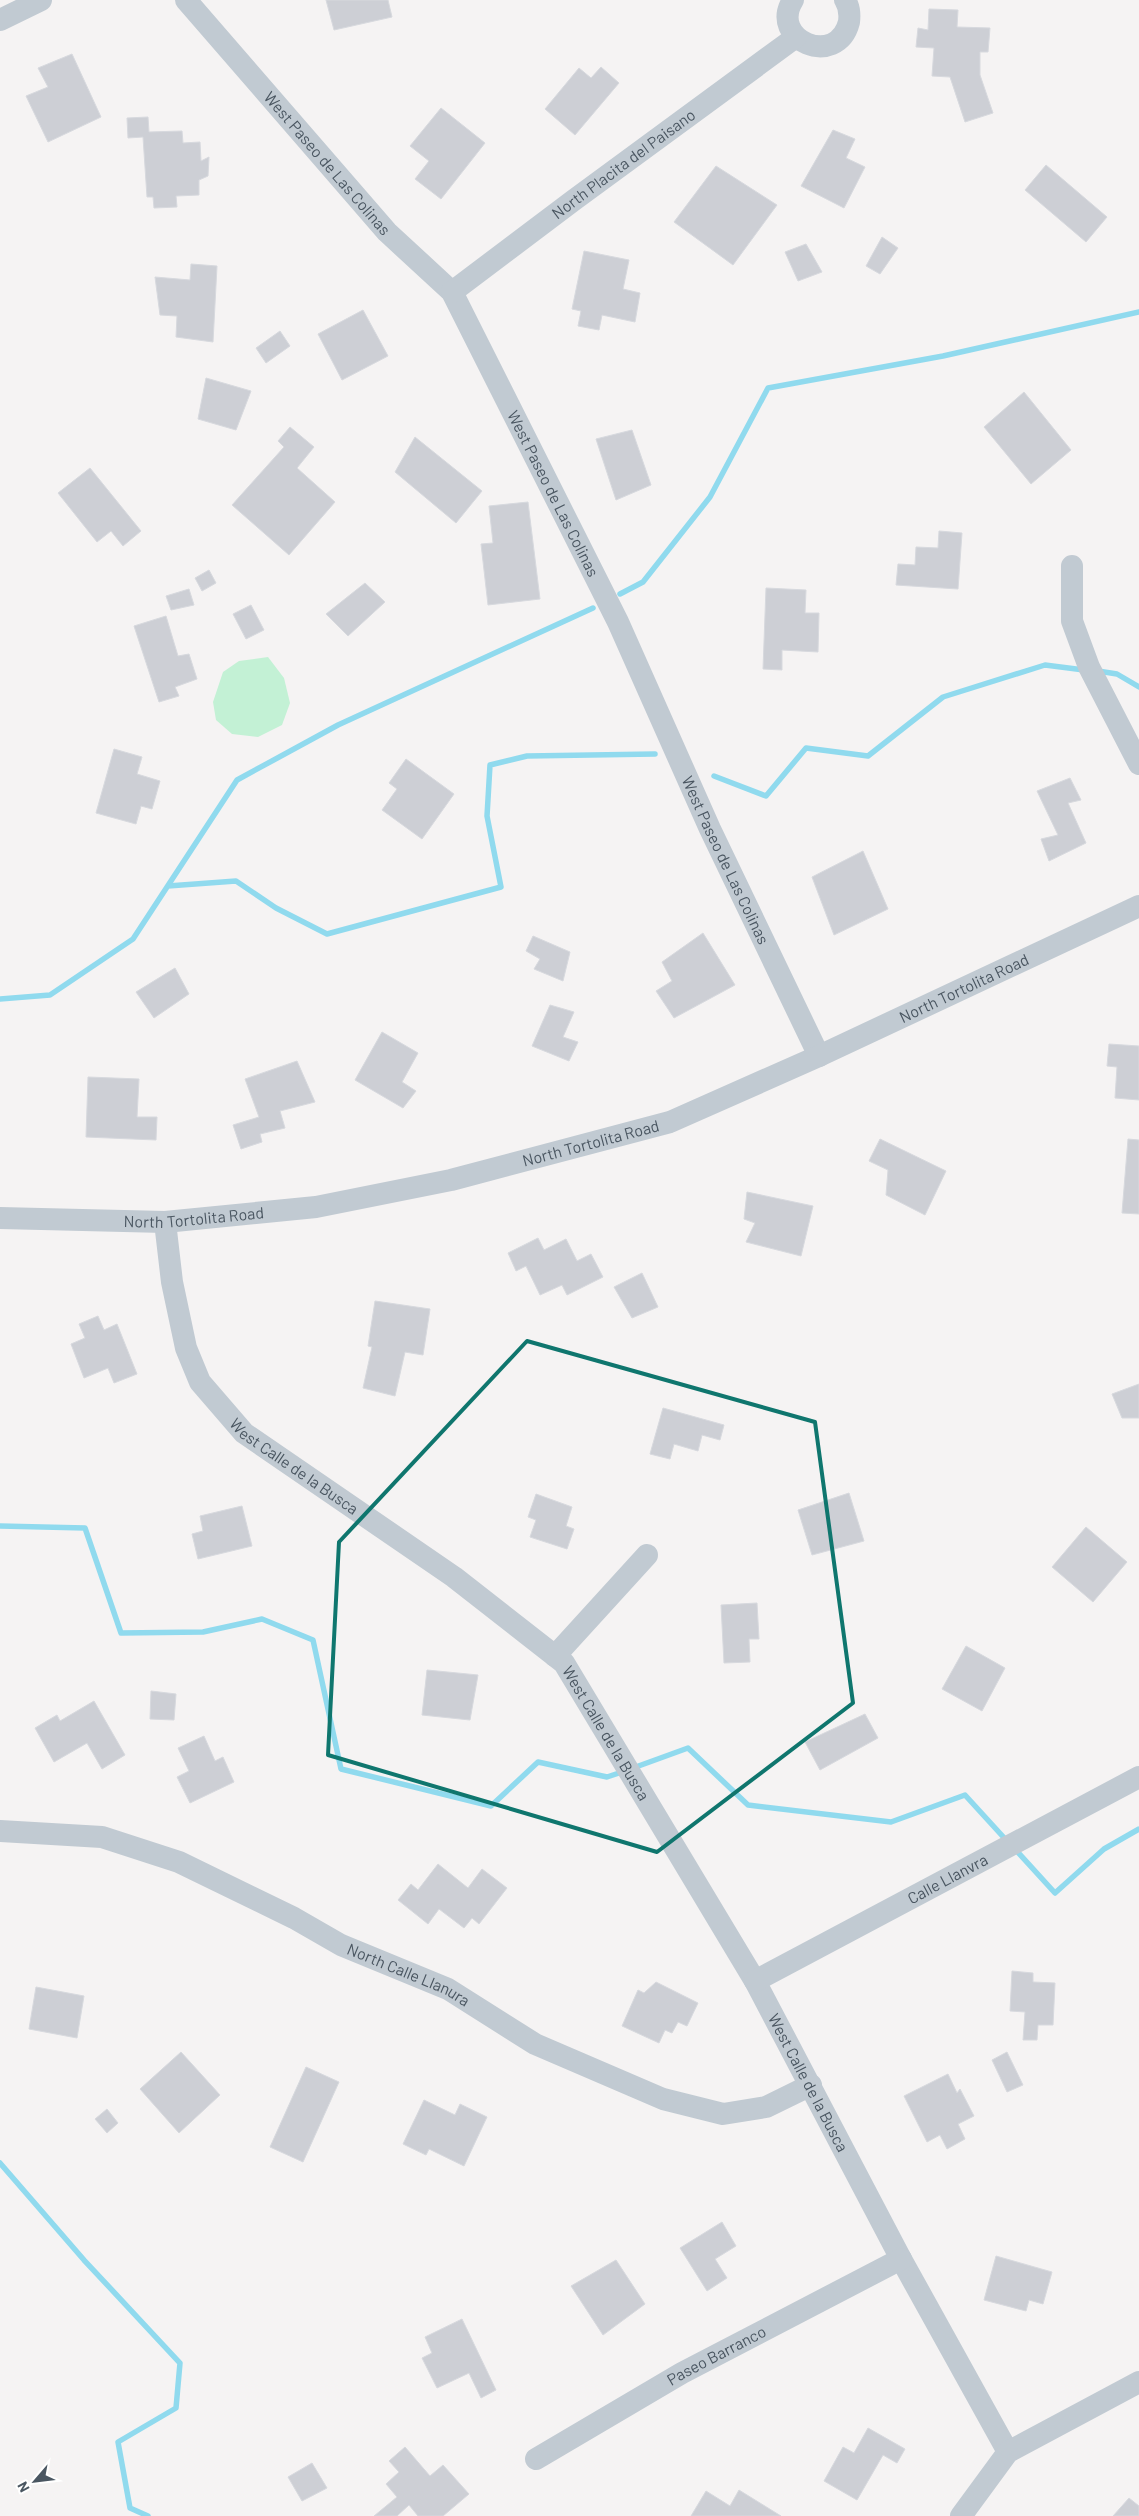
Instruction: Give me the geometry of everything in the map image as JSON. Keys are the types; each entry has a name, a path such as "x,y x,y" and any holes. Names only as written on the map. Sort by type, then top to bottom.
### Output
{"street":[{"path":"0,20 40,0"},
{"name":"West Paseo de Las Colinas","path":"186,0 387,232 452,292 618,622 710,829 819,1056"},
{"path":"793,0 788,8 787,18 790,28 804,44 821,47 833,44 847,28 850,17 845,0"},
{"name":"North Placita del Paisano","path":"452,292 796,37"},
{"path":"1072,566 1072,621 1089,667 1139,764"},
{"name":"North Tortolita Road","path":"0,1218 165,1222 316,1207 451,1180 670,1122 819,1056 1139,906"},
{"name":"West Calle de la Busca","path":"165,1222 172,1282 186,1348 200,1382 244,1433 454,1577 564,1663 755,1981 900,2258 1008,2452"},
{"name":"West Calle de la Busca","path":"555,1656 647,1555"},
{"name":"Calle Llanvra","path":"755,1981 1139,1777"},
{"name":"North Calle Llanura","path":"0,1831 102,1837 179,1862 294,1918 341,1945 448,1989 535,2044 662,2098 723,2114 766,2107 811,2085"},
{"name":"Paseo Barranco","path":"536,2459 682,2373 900,2258"},
{"path":"961,2516 1008,2452 1139,2382"}],"highlighted area":[{"path":"527,1341 815,1422 853,1703 657,1852 328,1755 339,1542"}],"green space":[{"path":"268,657 284,678 290,703 282,725 258,737 232,734 216,720 213,702 223,672 239,661"}],"building":[{"path":"326,0 388,0 392,17 334,30"},
{"path":"929,9 958,10 957,27 990,28 988,52 980,52 980,75 993,113 965,122 950,77 932,76 934,48 916,47 918,28 928,30"},
{"path":"72,54 101,117 48,142 26,96 48,87 38,68"},
{"path":"601,67 619,83 575,135 545,109 579,68 591,78"},
{"path":"441,108 485,143 441,199 415,179 429,161 410,146"},
{"path":"148,117 149,132 182,131 183,143 200,142 201,161 209,157 208,176 199,180 199,195 176,196 177,207 154,208 153,197 147,197 143,137 128,138 127,118"},
{"path":"833,130 855,139 846,158 865,167 844,208 801,186"},
{"path":"1046,165 1107,217 1086,242 1025,190"},
{"path":"716,166 777,205 733,265 674,222"},
{"path":"882,237 898,248 880,274 866,266"},
{"path":"806,244 822,272 798,281 785,252"},
{"path":"584,251 629,260 623,289 640,293 635,322 602,315 599,330 578,326 581,311 572,309"},
{"path":"191,264 217,266 213,342 176,337 177,316 160,315 155,277 190,280"},
{"path":"363,310 388,356 342,380 318,334"},
{"path":"280,331 290,346 266,363 256,348"},
{"path":"206,378 251,391 236,430 198,419"},
{"path":"1024,392 1071,450 1031,484 984,427"},
{"path":"290,427 314,447 297,468 335,502 289,555 232,505 284,447 278,441"},
{"path":"632,430 651,485 616,500 596,439"},
{"path":"415,437 482,491 456,523 395,472"},
{"path":"90,468 141,531 123,546 111,531 97,542 58,493"},
{"path":"528,502 540,599 488,605 481,544 493,543 489,506"},
{"path":"939,531 962,533 958,589 896,585 898,564 915,565 916,547 938,548"},
{"path":"209,570 216,583 202,591 195,578"},
{"path":"365,583 385,602 348,636 326,614"},
{"path":"766,588 806,590 805,613 819,613 818,652 782,650 782,670 763,669"},
{"path":"189,589 194,605 171,610 166,596"},
{"path":"251,605 264,630 246,639 233,614"},
{"path":"166,616 178,656 189,654 197,679 175,687 179,696 159,702 134,626"},
{"path":"114,749 142,757 137,774 160,781 152,809 141,806 136,824 96,813"},
{"path":"406,759 454,794 422,839 382,810 397,789 389,783"},
{"path":"1070,778 1081,800 1068,803 1086,843 1049,861 1041,839 1058,835 1037,791"},
{"path":"863,851 888,909 834,935 812,877"},
{"path":"703,933 735,985 674,1018 656,991 672,981 662,962"},
{"path":"533,936 570,952 563,981 534,969 540,959 526,951"},
{"path":"175,968 189,994 154,1018 136,992"},
{"path":"550,1005 574,1012 563,1037 578,1042 569,1061 532,1046"},
{"path":"382,1032 418,1053 402,1082 416,1091 403,1108 355,1080"},
{"path":"1109,1044 1139,1046 1139,1100 1115,1098 1117,1067 1107,1066"},
{"path":"297,1061 315,1102 280,1111 285,1128 260,1134 262,1142 241,1149 233,1125 259,1117 245,1079"},
{"path":"88,1077 139,1079 137,1117 157,1117 156,1140 86,1137"},
{"path":"880,1139 946,1171 925,1215 886,1195 888,1170 869,1161"},
{"path":"1128,1139 1139,1140 1139,1214 1122,1213"},
{"path":"747,1192 813,1206 801,1256 746,1242 755,1223 744,1219"},
{"path":"538,1238 544,1250 566,1239 577,1261 591,1254 603,1277 567,1295 562,1285 540,1295 526,1266 516,1271 508,1253"},
{"path":"642,1273 658,1307 632,1318 614,1287"},
{"path":"375,1301 430,1309 423,1355 405,1352 395,1396 363,1388 372,1347 368,1346"},
{"path":"98,1316 104,1330 117,1324 137,1374 114,1383 108,1368 84,1378 71,1344 85,1338 79,1324"},
{"path":"1139,1384 1139,1418 1122,1418 1112,1394"},
{"path":"663,1408 724,1425 720,1440 702,1435 698,1451 674,1444 670,1459 650,1454"},
{"path":"849,1493 864,1541 812,1555 798,1510"},
{"path":"536,1494 572,1507 566,1526 574,1529 567,1549 530,1537 536,1520 528,1517"},
{"path":"242,1506 252,1546 198,1559 192,1534 203,1531 200,1516"},
{"path":"1086,1527 1127,1562 1093,1602 1052,1567"},
{"path":"757,1603 759,1639 749,1639 750,1662 724,1663 721,1605"},
{"path":"966,1646 1005,1668 982,1711 942,1689"},
{"path":"427,1670 478,1675 470,1720 422,1715"},
{"path":"151,1691 176,1694 174,1720 150,1719"},
{"path":"94,1701 125,1755 102,1769 87,1743 54,1762 35,1728 57,1715 60,1721"},
{"path":"865,1714 878,1738 820,1770 805,1742"},
{"path":"204,1736 215,1761 223,1757 234,1782 190,1803 177,1777 189,1771 178,1748"},
{"path":"438,1864 468,1888 482,1869 507,1888 479,1924 472,1918 464,1928 439,1909 428,1924 398,1900 411,1884 418,1890"},
{"path":"1012,1971 1033,1973 1033,1982 1055,1983 1053,2025 1038,2025 1037,2040 1023,2040 1025,2012 1010,2011"},
{"path":"656,1982 698,2003 687,2026 678,2022 672,2033 665,2030 659,2043 622,2026 638,1990 644,1993"},
{"path":"36,1987 84,1996 77,2038 29,2029"},
{"path":"181,2052 220,2095 179,2133 140,2089"},
{"path":"1007,2052 1023,2085 1007,2092 992,2060"},
{"path":"306,2067 339,2082 303,2162 270,2147"},
{"path":"948,2074 957,2093 960,2089 974,2116 958,2124 965,2139 947,2149 940,2135 927,2142 904,2096"},
{"path":"424,2100 455,2115 460,2104 487,2117 464,2166 429,2149 426,2155 403,2144"},
{"path":"107,2109 118,2123 107,2133 95,2119"},
{"path":"722,2222 736,2246 715,2259 727,2278 707,2291 680,2248"},
{"path":"996,2256 1052,2272 1043,2304 1029,2300 1026,2311 984,2300"},
{"path":"616,2260 645,2304 603,2335 571,2286"},
{"path":"462,2319 496,2390 481,2398 469,2373 437,2388 422,2358 432,2353 425,2337"},
{"path":"868,2428 905,2449 897,2463 883,2455 857,2500 824,2481 843,2447 854,2453"},
{"path":"405,2447 430,2476 443,2465 469,2494 443,2516 418,2516 409,2505 397,2516 374,2516 397,2497 386,2484 399,2472 389,2461"},
{"path":"312,2463 327,2488 302,2501 288,2477"},
{"path":"739,2490 781,2516 691,2516 706,2491 730,2506"},
{"path":"1129,2498 1139,2506 1139,2516 1113,2516"}],"waterway":[{"path":"620,594 643,582 710,497 768,388 943,356 1139,312"},
{"path":"0,999 50,995 133,939 237,780 338,725 593,608"},
{"path":"714,776 766,796 806,748 868,756 943,697 1045,665 1084,670"},
{"path":"1098,671 1117,674 1139,687"},
{"path":"168,886 236,881 276,908 327,934 501,887 487,816 490,765 527,756 655,754"},
{"path":"0,1526 85,1528 121,1633 203,1632 262,1619 313,1640 341,1769 491,1806 538,1762 607,1777 622,1772"},
{"path":"633,1768 688,1748 748,1805 891,1822 965,1795 1007,1841"},
{"path":"1015,1849 1055,1893 1104,1849 1139,1829"},
{"path":"0,2163 84,2260 180,2363 176,2408 118,2442 130,2508 148,2516"}]}
